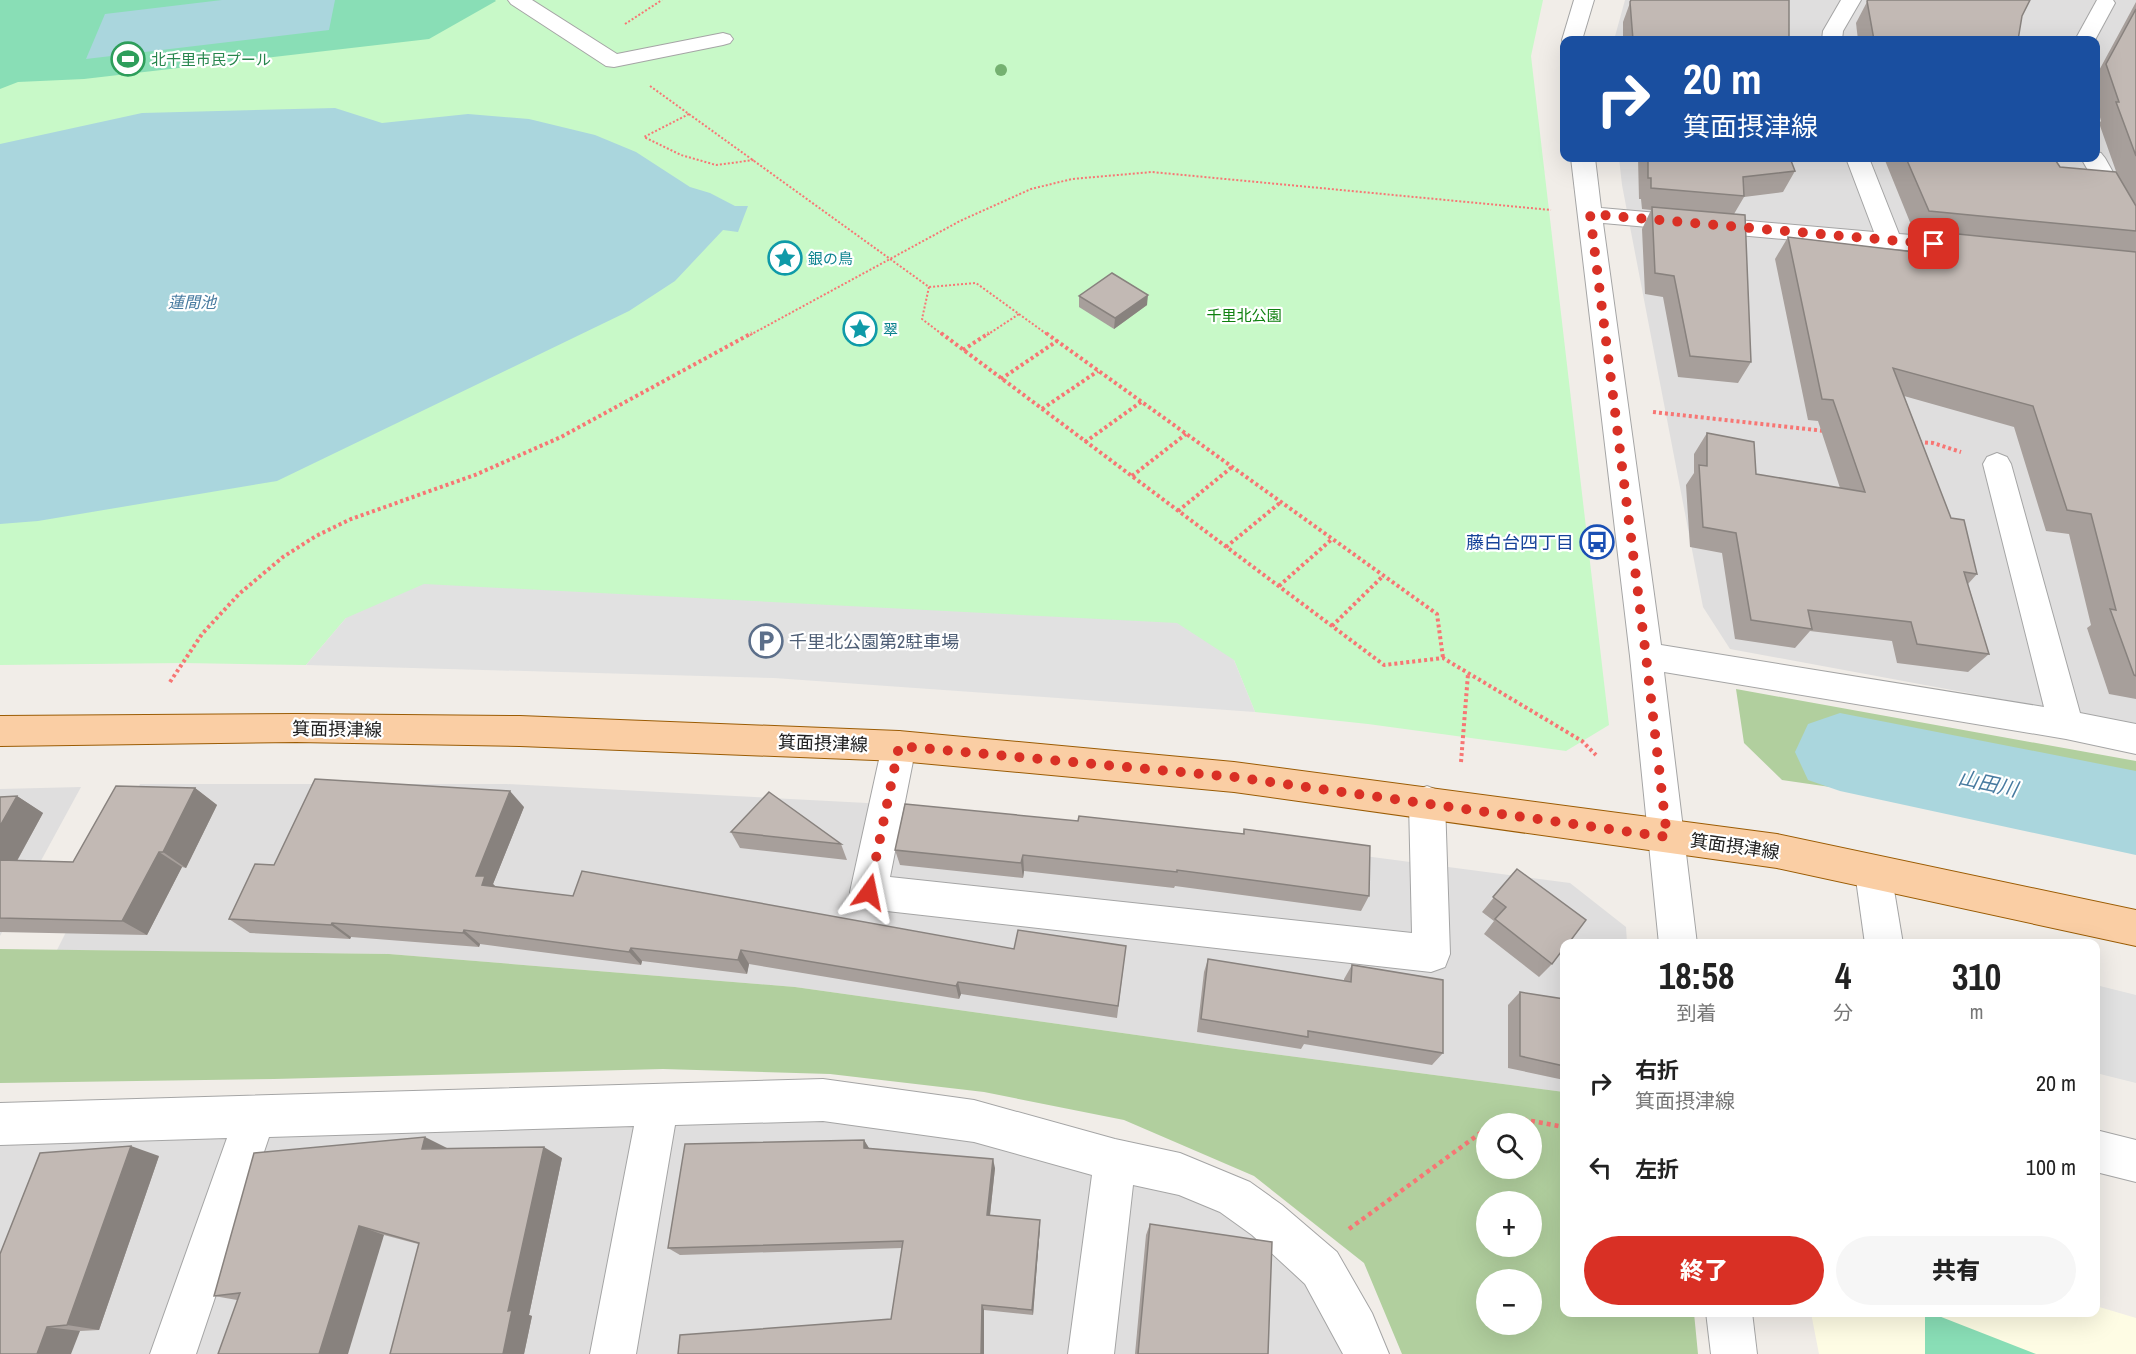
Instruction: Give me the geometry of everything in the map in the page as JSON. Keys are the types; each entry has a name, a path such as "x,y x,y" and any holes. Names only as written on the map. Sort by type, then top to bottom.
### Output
{"main road":[{"name":"箕面摂津線","path":"0,731 296,728 520,731 899,746 1234,777 1777,851 2136,928"}],"street":[{"path":"518,0 614,61 723,39"},
{"path":"1573,36 1584,0"},
{"path":"1832,36 1851,0"},
{"path":"2087,36 2105,3"},
{"path":"1584,162 1646,656 1677,939"},
{"path":"1859,162 1888,240"},
{"path":"2095,162 2136,234"},
{"path":"1590,214 1995,250"},
{"path":"1996,464 2066,725"},
{"path":"1646,656 2066,725 2136,739"},
{"path":"899,746 869,892 1431,954 1426,802"},
{"path":"1873,872 1883,939"},
{"path":"0,1124 823,1100 974,1121 1115,1160 1180,1174 1218,1189 1267,1220 1310,1257 1329,1280 1356,1329 1366,1354"},
{"path":"612,1354 658,1106"},
{"path":"173,1354 255,1118"},
{"path":"2100,1153 2136,1161"},
{"path":"1091,1354 1115,1160"},
{"path":"1730,1317 1734,1354"}],"path":[{"path":"650,86 929,287 976,284 1437,614 1443,658"},
{"path":"690,114 644,136 681,155 716,165 755,160"},
{"path":"170,682 202,634 239,594 268,568 308,541 351,519 475,475 561,438 960,221 1031,189 1072,179 1152,172 1555,210"},
{"path":"929,287 922,319 1384,665 1443,658 1582,741 1596,755"},
{"path":"963,350 1019,314"},
{"path":"1001,379 1057,341"},
{"path":"1042,409 1098,371"},
{"path":"1085,442 1141,402"},
{"path":"1614,408 1829,432"},
{"path":"1132,476 1186,434"},
{"path":"1910,441 1933,443 1996,464"},
{"path":"1178,511 1232,467"},
{"path":"1226,547 1281,502"},
{"path":"1279,586 1333,539"},
{"path":"1332,626 1383,576"},
{"path":"1461,762 1468,674"},
{"path":"1542,1123 1560,1126"},
{"path":"1310,1257 1476,1136"}],"shaded area":[{"path":"1625,0 2136,0 2136,724 1730,649 1703,607 1619,162 2100,162 2100,36 1615,36"},
{"name":"千里北公園第2駐車場","path":"424,584 1177,623 1234,660 1255,712 774,678 306,665 346,618"},
{"path":"140,784 506,784 905,805 1281,845 1570,883 1626,927 1627,939 1560,939 1560,1091 795,987 389,954 57,950"},
{"path":"81,787 0,936 0,789"},
{"path":"2100,986 2136,995 2136,1083 2100,1074"},
{"path":"823,1100 1235,1197 1366,1354 0,1354 0,1124"},
{"path":"2100,1307 2136,1318 2136,1354 1819,1354 1812,1317 2100,1317"}],"green space":[{"name":"千里北公園","path":"0,0 1543,0 1531,56 1609,725 1566,751 1368,724 1255,712 1234,660 346,618 306,665 183,663 0,665"},
{"name":"北千里市民プール","path":"0,0 496,1 429,39 84,79 18,82 0,89"},
{"path":"1736,689 2136,761 2136,806 1831,742 1837,788 1782,780 1744,743"},
{"path":"0,949 389,954 795,987 1560,1091 1560,1317 1694,1317 1698,1354 1402,1354 1364,1263 1254,1176 1124,1120 984,1092 830,1074 663,1069 0,1083"},
{"path":"1925,1317 1941,1317 2036,1354 1925,1354"}],"water":[{"path":"222,0 335,0 329,30 86,59 105,14"},
{"name":"蓮間池","path":"335,108 382,123 468,114 529,119 595,135 636,152 690,187 710,193 735,206 748,206 738,232 723,230 675,281 629,311 277,481 38,521 0,524 0,144 142,113"}],"building":[{"path":"1631,0 1789,0 1789,36 1633,36"},
{"path":"2030,0 2022,16 2019,36 1873,36 1867,1"},
{"path":"2136,9 2136,156 2116,102 2119,102 2106,64"},
{"path":"1648,162 1792,162 1795,171 1743,177 1744,196 1651,188 1651,178 1648,178"},
{"path":"1908,162 2057,162 2060,167 2116,172 2136,206 2136,231 1929,211"},
{"path":"1652,207 1745,215 1751,362 1690,356 1674,276 1655,273"},
{"path":"1938,232 2136,252 2136,676 2110,609 2116,610 2091,514 2067,510 2033,406 1893,368 1951,518 1964,520 1977,574 1964,572 1989,654 1917,644 1911,622 1808,610 1812,629 1751,620 1736,533 1703,527 1699,465 1707,466 1707,433 1754,442 1756,474 1865,492 1833,400 1822,399 1788,237 1948,256"},
{"path":"1112,273 1148,295 1115,318 1079,296"},
{"path":"315,779 510,791 476,876 485,876 482,885 573,896 582,871 1014,949 1018,930 1126,946 1118,1006 958,982 956,986 741,950 738,960 631,948 629,952 464,930 463,933 332,923 331,925 229,919 255,864 274,865"},
{"path":"116,786 195,788 163,852 159,852 122,921 0,918 0,860 73,862"},
{"path":"769,792 841,844 731,832"},
{"path":"17,796 0,826 0,797"},
{"path":"905,804 1078,821 1079,816 1244,834 1244,829 1370,846 1369,896 1177,870 1177,872 1023,855 1021,863 895,850"},
{"path":"1517,869 1586,920 1572,939 1560,939 1560,953 1552,964 1495,919 1506,907 1493,897"},
{"path":"1208,959 1351,982 1352,965 1443,980 1443,1053 1308,1031 1308,1037 1201,1019"},
{"path":"1520,992 1560,998 1560,1065 1520,1056"},
{"path":"425,1137 422,1149 544,1147 508,1311 512,1310 503,1354 390,1354 419,1243 359,1226 319,1354 218,1354 240,1293 214,1296 254,1153"},
{"path":"864,1140 864,1148 993,1159 987,1215 1040,1220 1032,1310 982,1305 981,1354 678,1354 680,1335 891,1319 903,1241 668,1248 685,1144"},
{"path":"131,1146 67,1325 47,1327 37,1354 0,1354 0,1254 40,1153"},
{"path":"1150,1224 1272,1242 1268,1354 1138,1354"}],"waterway":[{"name":"山田川","path":"1840,752 2136,813"}],"place":[{"name":"北千里市民プール","path":"128,59"},
{"name":"銀の鳥","path":"785,258"},
{"name":"翠","path":"860,329"},
{"name":"藤白台四丁目","path":"1597,542"},
{"name":"千里北公園第2駐車場","path":"766,641"}],"route":[{"path":"869,892 899,746 1234,777 1667,837 1590,214 1934,244"}]}
